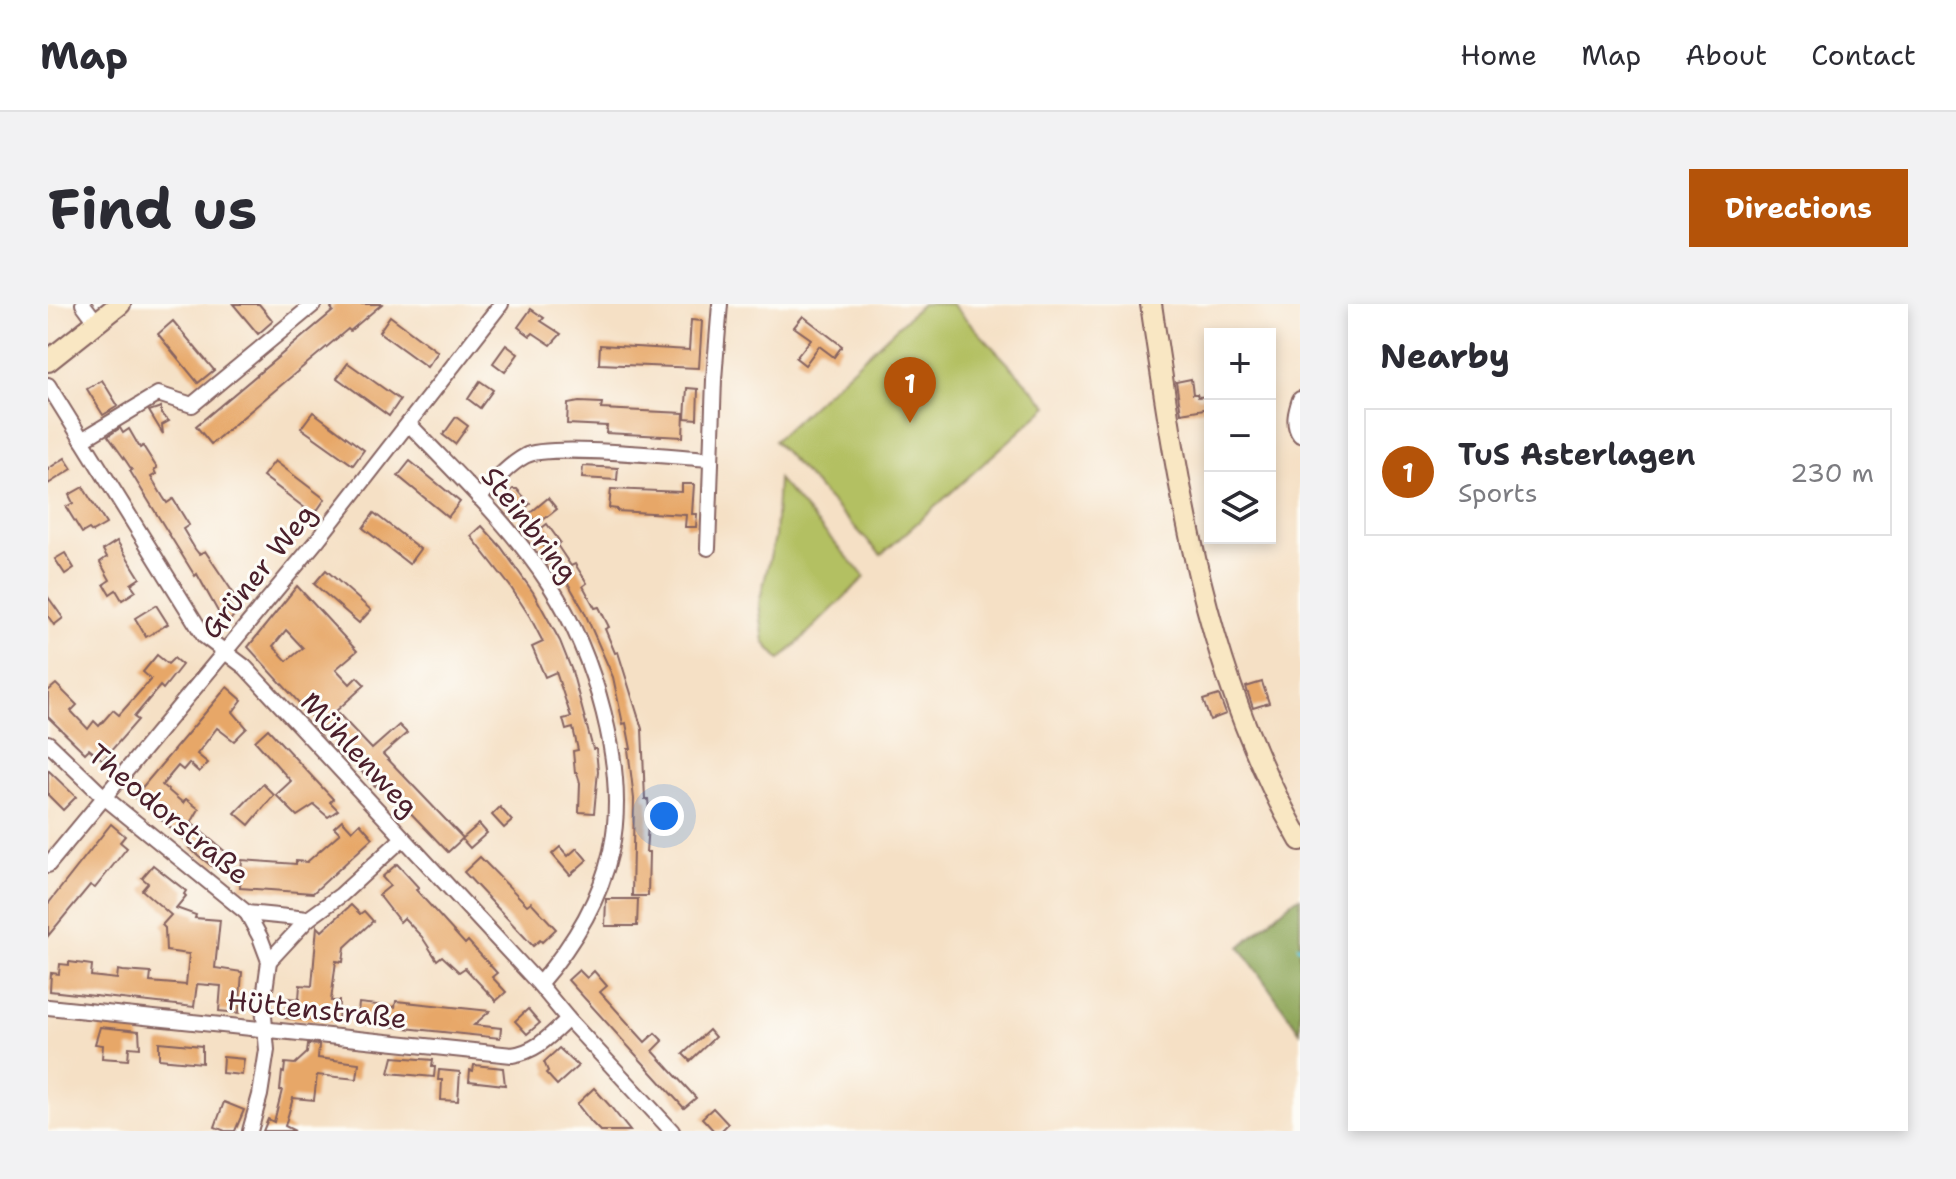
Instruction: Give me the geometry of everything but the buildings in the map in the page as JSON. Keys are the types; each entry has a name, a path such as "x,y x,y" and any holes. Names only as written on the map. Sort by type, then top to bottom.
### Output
{"main road":[{"path":"48,361 120,304"},
{"path":"1151,304 1187,528 1206,607 1272,789 1300,840"}],"street":[{"path":"83,304 97,323"},
{"path":"82,440 158,394 192,405 314,304"},
{"name":"Grüner Weg","path":"48,865 225,652 409,424 501,304"},
{"path":"708,548 720,304"},
{"name":"Mühlenweg","path":"48,385 204,636 245,667 672,1131"},
{"path":"1300,399 1295,413 1296,429 1300,435"},
{"name":"Steinbring","path":"409,424 506,526 549,584 568,618 597,693 608,737 614,780 615,820 611,852 580,930 539,984"},
{"path":"479,498 506,469 527,454 556,450 710,459"},
{"name":"Theodorstraße","path":"48,743 104,797 247,913 308,919"},
{"path":"269,961 308,919 341,895 403,838"},
{"path":"247,913 269,961 263,1005 267,1050 250,1131"},
{"name":"Hüttenstraße","path":"48,1007 512,1055 528,1052 542,1044 568,1019"}],"green space":[{"path":"922,304 952,304 1048,406 881,555 774,441"},
{"path":"778,479 865,577 780,660 764,642 759,603 775,537"},
{"path":"1300,897 1300,1032 1240,947"}],"place":[{"name":"TuS Asterlagen","path":"910,423"}]}
